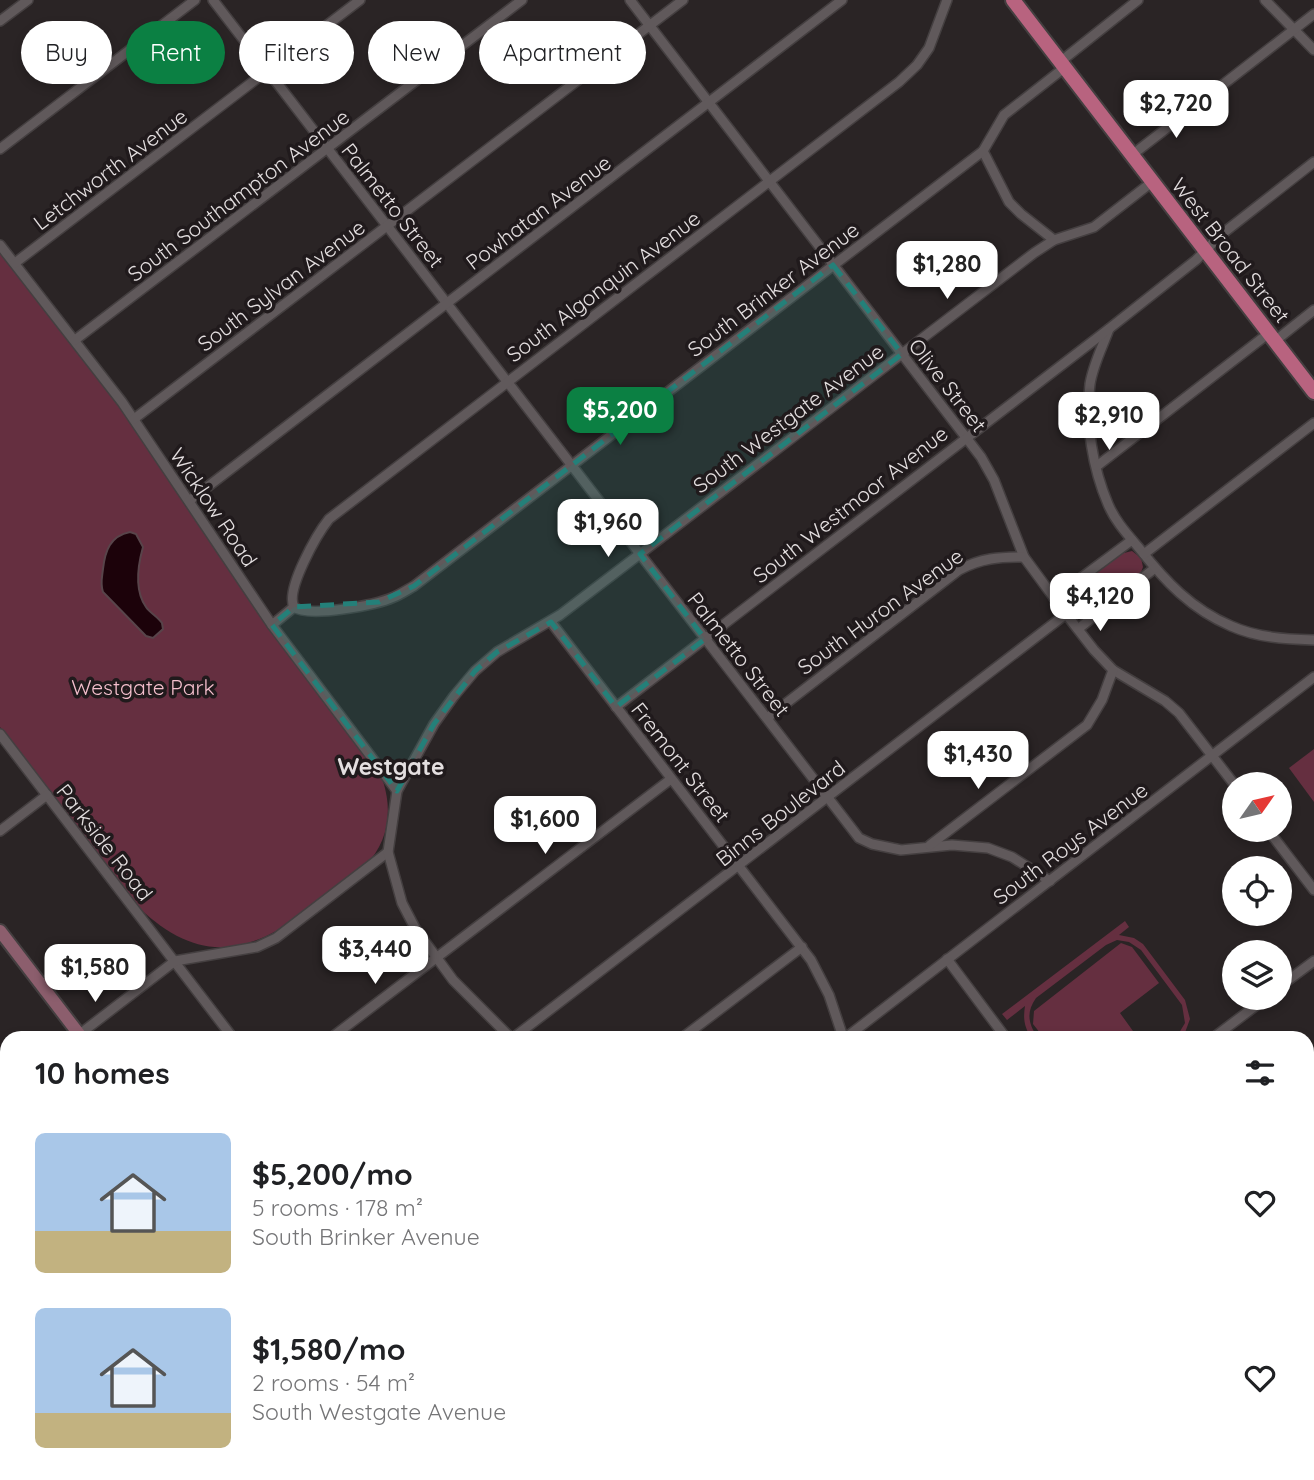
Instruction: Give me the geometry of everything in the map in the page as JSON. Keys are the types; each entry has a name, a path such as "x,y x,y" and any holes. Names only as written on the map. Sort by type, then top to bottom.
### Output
{"main road":[{"name":"West Broad Street","path":"1013,0 1314,392"},
{"path":"0,931 75,1031"}],"street":[{"path":"0,21 28,0"},
{"path":"0,149 195,0"},
{"name":"Palmetto Street","path":"213,0 239,34"},
{"name":"Letchworth Avenue","path":"333,21 360,0"},
{"name":"South Southampton Avenue","path":"75,340 522,0"},
{"name":"Olive Street","path":"630,0 967,437 993,480 1024,557 1066,614 1113,670 1180,713 1224,772"},
{"name":"South Sylvan Avenue","path":"134,419 683,0"},
{"name":"Powhatan Avenue","path":"189,501 842,0"},
{"name":"South Algonquin Avenue","path":"294,607 292,594 315,538 329,519 899,82 917,65 929,48 947,0"},
{"name":"South Brinker Avenue","path":"294,607 306,612 380,602 414,586 983,151 1004,115 1138,0"},
{"path":"1265,0 1314,50"},
{"path":"1132,155 1314,15"},
{"name":"Letchworth Avenue","path":"15,264 251,84"},
{"name":"Palmetto Street","path":"278,84 859,838 872,844 901,849 953,845 988,848 1012,857 1050,881"},
{"path":"983,151 1010,202 1054,240"},
{"name":"South Westmoor Avenue","path":"616,707 1110,328 1222,234 1314,162"},
{"name":"South Westgate Avenue","path":"388,852 397,791 434,724 475,671 497,652 551,622 1054,240 1094,227 1152,182"},
{"name":"Wicklow Road","path":"0,244 134,419 272,625 397,791"},
{"path":"1097,466 1272,337 1314,310"},
{"path":"1110,328 1095,364 1089,400 1097,466 1109,507 1165,580 1196,608 1233,628 1272,639 1314,640"},
{"path":"1083,348 1095,364"},
{"path":"1144,554 1314,423"},
{"path":"1054,598 1132,540"},
{"name":"South Huron Avenue","path":"766,718 959,570 975,561 993,557 1024,557"},
{"path":"1078,629 1155,568"},
{"path":"272,625 294,607"},
{"name":"Binns Boulevard","path":"521,1031 1066,614"},
{"name":"Fremont Street","path":"551,622 802,947 826,988 842,1031"},
{"path":"929,846 1087,725 1102,700 1113,670"},
{"name":"South Roys Avenue","path":"851,1031 1314,677"},
{"name":"Parkside Road","path":"0,734 228,1031"},
{"path":"340,1031 671,779"},
{"path":"0,831 47,795"},
{"path":"1277,842 1314,890"},
{"path":"87,1031 175,961 239,950 266,943 284,933 388,852 406,915 465,993 505,1031"},
{"path":"691,1031 802,947"},
{"path":"947,959 1001,1031"},
{"path":"1292,977 1314,961"},
{"path":"1222,1031 1250,1010"}],"highlighted area":[{"path":"833,265 902,354 640,554 705,639 616,707 551,622 497,652 475,671 434,724 397,791 272,625 294,607 379,602 414,586"}],"green space":[{"name":"Westgate Park","path":"0,251 120,404 383,781 388,816 383,837 373,857 365,866 276,931 256,940 236,946 201,945 167,930 151,918 135,904 0,727"},
{"path":"1132,551 1141,558 1143,567 1140,575 1092,612 1087,614 1076,611 1070,601 1073,590 1120,554"},
{"path":"1314,749 1314,802 1292,772 1289,768"},
{"path":"1125,921 1129,927 1119,935 1134,938 1143,944 1185,1000 1190,1019 1186,1031 1180,1031 1185,1023 1182,1005 1141,950 1129,942 1117,940 1106,945 1036,998 1030,1018 1034,1031 1027,1030 1025,1006 1007,1020 1002,1014"},
{"path":"1121,943 1132,947 1159,983 1120,1013 1133,1031 1038,1031 1033,1024 1034,1011"}],"shaded area":[{"path":"130,532 136,534 143,547 138,577 142,600 162,623 163,629 153,638 146,636 102,589 107,550 118,537"}],"district":[{"name":"Westgate","path":"391,766"}]}
